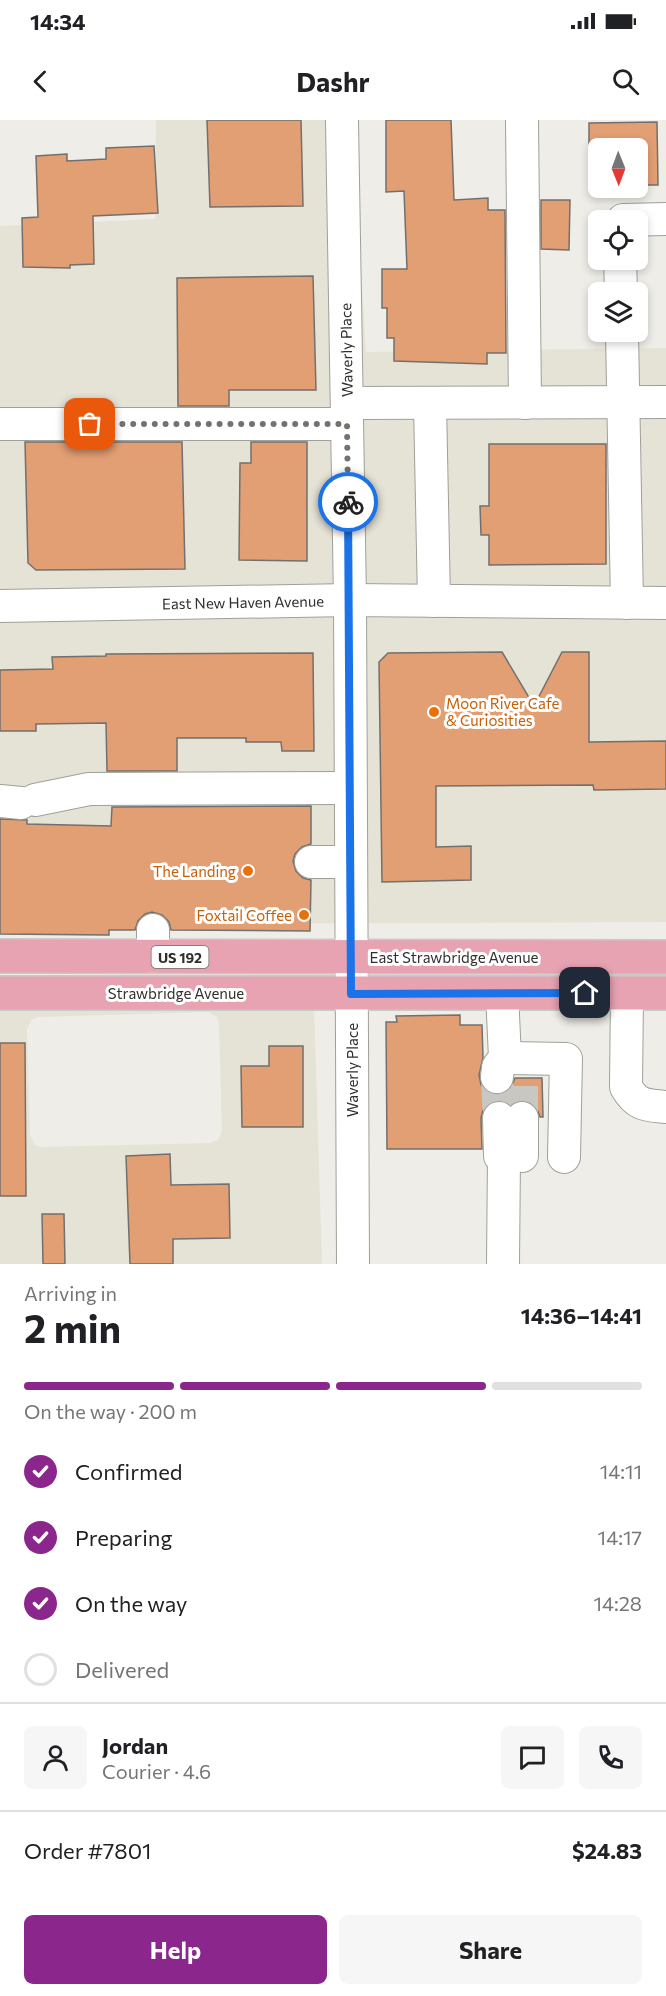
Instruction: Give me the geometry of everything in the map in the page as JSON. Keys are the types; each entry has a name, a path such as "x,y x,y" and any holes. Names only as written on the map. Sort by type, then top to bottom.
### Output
{"main road":[{"name":"US 192","path":"0,957 153,943 351,958"},
{"name":"East Strawbridge Avenue","path":"351,958 666,957"},
{"name":"Strawbridge Avenue","path":"0,993 351,994"},
{"path":"351,994 666,993"}],"street":[{"name":"Waverly Place","path":"342,120 350,600 353,1264"},
{"path":"522,120 525,403"},
{"path":"648,219 666,219"},
{"path":"622,342 627,603"},
{"path":"0,424 347,414 430,403 666,402"},
{"path":"430,403 434,601"},
{"name":"East New Haven Avenue","path":"0,606 350,600 666,603"},
{"path":"19,801 89,789 350,788"},
{"path":"311,862 351,862"},
{"path":"502,993 511,1068 566,1059 564,1157"},
{"path":"627,993 626,1087 632,1097 647,1106 666,1107"},
{"path":"503,1264 511,1118"}],"shaded area":[{"path":"156,120 352,120 366,352 666,348 666,588 0,593 0,226 155,219"},
{"path":"350,614 666,616 666,922 0,925 0,620"},
{"path":"0,1007 314,1007 322,1264 0,1264","holes":["208,1012 217,1017 222,1131 218,1140 211,1143 41,1147 35,1145 30,1135 27,1029 32,1019"]}],"building":[{"path":"207,120 301,120 303,206 210,207"},
{"path":"386,120 451,120 454,200 488,198 488,210 505,210 506,353 487,353 487,364 394,361 394,338 387,338 387,308 382,308 382,269 407,269 404,191 386,192"},
{"path":"657,122 658,185 648,185 648,138 589,138 589,123"},
{"path":"154,146 158,213 93,216 94,264 70,265 70,268 23,267 22,218 38,217 36,156 67,154 67,161 106,159 106,148"},
{"path":"541,200 570,200 569,250 541,249"},
{"path":"313,276 316,390 229,390 229,406 178,406 177,278"},
{"path":"25,442 182,442 185,569 36,570 28,563"},
{"path":"251,442 307,442 307,561 239,560 240,463 251,463"},
{"path":"489,444 606,444 606,564 489,565 489,535 481,535 480,506 489,506"},
{"path":"502,652 534,706 562,652 589,652 589,742 666,741 666,789 594,790 593,785 436,786 436,847 471,846 471,880 382,882 379,662 388,653"},
{"path":"313,653 314,751 282,751 281,742 246,742 246,738 177,738 177,771 107,771 106,723 36,724 36,731 0,731 0,670 53,669 52,657 106,656 106,654"},
{"path":"311,806 311,844 302,847 295,854 293,861 296,871 303,878 311,880 310,931 171,930 169,922 162,915 152,912 145,914 138,921 135,930 109,930 109,935 0,934 0,819 27,820 27,824 111,826 112,807"},
{"path":"460,1015 460,1025 482,1025 483,1058 479,1075 481,1085 487,1092 496,1095 505,1093 511,1088 515,1078 542,1078 543,1117 540,1117 537,1109 530,1102 521,1100 510,1105 498,1100 489,1103 483,1110 482,1149 387,1149 386,1022 397,1022 396,1016"},
{"path":"0,1043 25,1043 26,1196 0,1196"},
{"path":"269,1046 303,1046 303,1127 242,1127 241,1066 269,1066"},
{"path":"170,1154 171,1185 229,1184 230,1238 173,1239 173,1264 130,1264 126,1156"},
{"path":"42,1214 64,1214 65,1264 43,1264"}],"tunnel":[{"path":"497,1078 499,1118"},
{"path":"522,1078 522,1118"}],"way so far":[{"path":"90,424 347,424 348,502"}],"place":[{"name":"Moon River Cafe & Curiosities","path":"434,712"},
{"name":"The Landing","path":"248,871"},
{"name":"Foxtail Coffee","path":"304,915"}],"route":[{"path":"348,502 351,994 585,993"}]}
